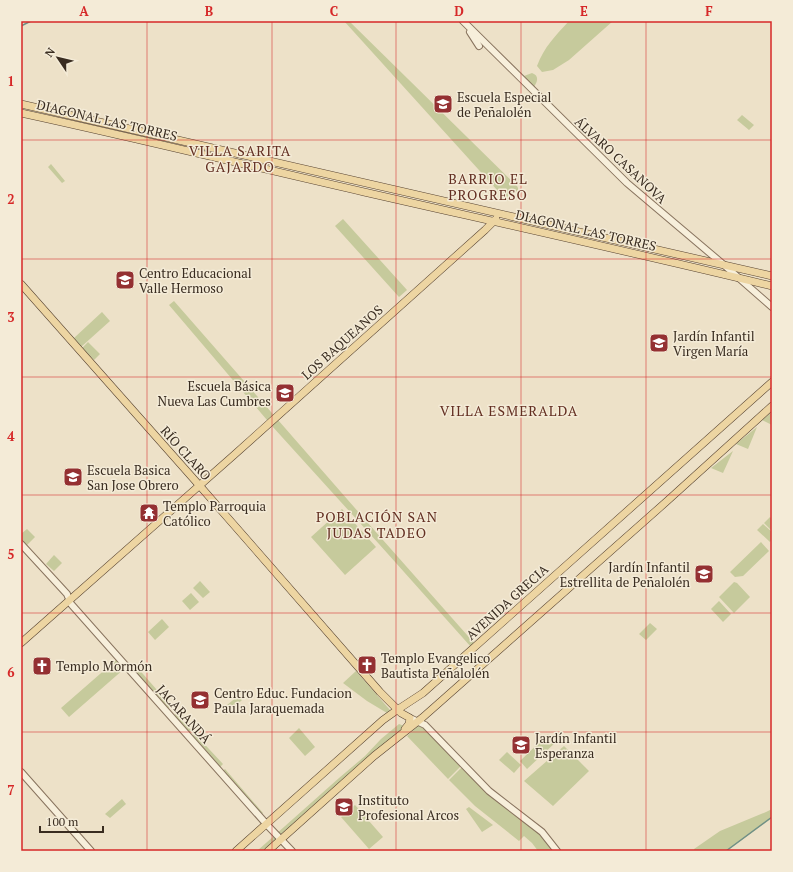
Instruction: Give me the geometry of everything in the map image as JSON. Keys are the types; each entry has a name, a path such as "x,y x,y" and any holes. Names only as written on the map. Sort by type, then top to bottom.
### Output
{"main road":[{"name":"DIAGONAL LAS TORRES","path":"21,104 772,276"},
{"name":"DIAGONAL LAS TORRES","path":"21,113 772,286"},
{"name":"LOS BAQUEANOS","path":"21,643 409,298 500,214"},
{"name":"RÍO CLARO","path":"21,284 380,692 402,715 410,718"},
{"name":"AVENIDA GRECIA","path":"236,851 384,720 423,693 772,382"},
{"path":"268,851 355,774 418,721 666,502 772,406"},
{"path":"395,740 409,724 410,718"}],"street":[{"path":"463,21 479,46"},
{"name":"ÁLVARO CASANOVA","path":"463,21 626,183 772,307"},
{"path":"667,228 672,222"},
{"name":"JACARANDÁ","path":"21,544 67,594 71,604 124,665 292,851"},
{"name":"RÍO CLARO","path":"410,718 424,724 429,728 490,791 542,832 557,851"},
{"path":"21,772 91,851"}],"green space":[{"path":"344,21 349,21 517,186 518,190 507,201"},
{"path":"569,21 613,21 569,60 553,70 542,72 537,66 543,53"},
{"path":"532,73 537,77 534,87 524,76"},
{"path":"742,115 754,125 749,130 737,120"},
{"path":"51,164 65,181 62,183 48,167"},
{"path":"343,219 407,290 399,297 335,226"},
{"path":"174,301 475,644 471,647 272,426 169,305"},
{"path":"102,312 110,321 81,347 74,338"},
{"path":"88,342 100,354 94,360 82,348"},
{"path":"772,412 772,425 762,420"},
{"path":"757,427 748,449 736,444"},
{"path":"733,451 723,473 711,468"},
{"path":"342,509 376,547 345,575 311,537"},
{"path":"770,517 772,519 772,531 764,523"},
{"path":"763,524 772,532 772,540 770,542 757,530"},
{"path":"27,529 35,537 26,546 21,541 21,534"},
{"path":"761,542 769,551 743,576 735,577 730,572"},
{"path":"54,555 62,563 54,571 46,564"},
{"path":"200,581 210,592 203,598 193,588"},
{"path":"734,582 737,583 750,597 734,613 719,597"},
{"path":"191,593 199,602 190,610 182,601"},
{"path":"719,601 731,614 723,622 711,609"},
{"path":"162,619 169,627 155,640 148,632"},
{"path":"650,623 657,629 646,640 639,634"},
{"path":"116,660 124,669 69,717 61,708"},
{"path":"136,666 171,706 167,709 131,669"},
{"path":"356,671 390,710 387,713 367,701 343,683"},
{"path":"238,696 242,700 226,715 221,710"},
{"path":"177,713 192,731 189,733 174,715"},
{"path":"399,724 404,726 403,729 264,851 257,851 365,756 381,739"},
{"path":"420,724 462,765 448,779 407,736"},
{"path":"299,728 315,747 305,756 289,738"},
{"path":"195,734 223,764 220,767 192,736"},
{"path":"548,734 556,742 527,769 520,761"},
{"path":"564,746 589,771 553,806 524,781"},
{"path":"507,752 521,765 514,773 499,760"},
{"path":"462,767 538,831 557,851 538,851 524,836 519,841 475,806 449,780"},
{"path":"225,769 263,813 261,815 223,771"},
{"path":"122,799 126,804 110,818 105,814"},
{"path":"355,805 383,837 369,849 341,817"},
{"path":"469,807 493,825 482,832 466,809"},
{"path":"772,809 772,818 727,851 694,851 694,849 720,831"}],"waterway":[{"path":"21,26 31,21"},
{"path":"726,851 772,817"}],"place":[{"name":"Escuela Especial de Peñalolén","path":"443,104"},
{"name":"Centro Educacional Valle Hermoso","path":"125,280"},
{"name":"Jardín Infantil Virgen María","path":"659,343"},
{"name":"Escuela Básica Nueva Las Cumbres","path":"285,393"},
{"name":"Escuela Basica San Jose Obrero","path":"73,477"},
{"name":"Templo Parroquia Católico","path":"149,513"},
{"name":"Jardín Infantil Estrellita de Peñalolén","path":"704,574"},
{"name":"Templo Evangelico Bautista Peñalolén","path":"367,665"},
{"name":"Templo Mormón","path":"42,666"},
{"name":"Centro Educ. Fundacion Paula Jaraquemada","path":"200,700"},
{"name":"Jardín Infantil Esperanza","path":"521,745"},
{"name":"Instituto Profesional Arcos","path":"344,807"}],"district":[{"name":"VILLA SARITA GAJARDO","path":"240,158"},
{"name":"BARRIO EL PROGRESO","path":"488,186"},
{"name":"VILLA ESMERALDA","path":"509,410"},
{"name":"POBLACIÓN SAN JUDAS TADEO","path":"377,524"}]}
